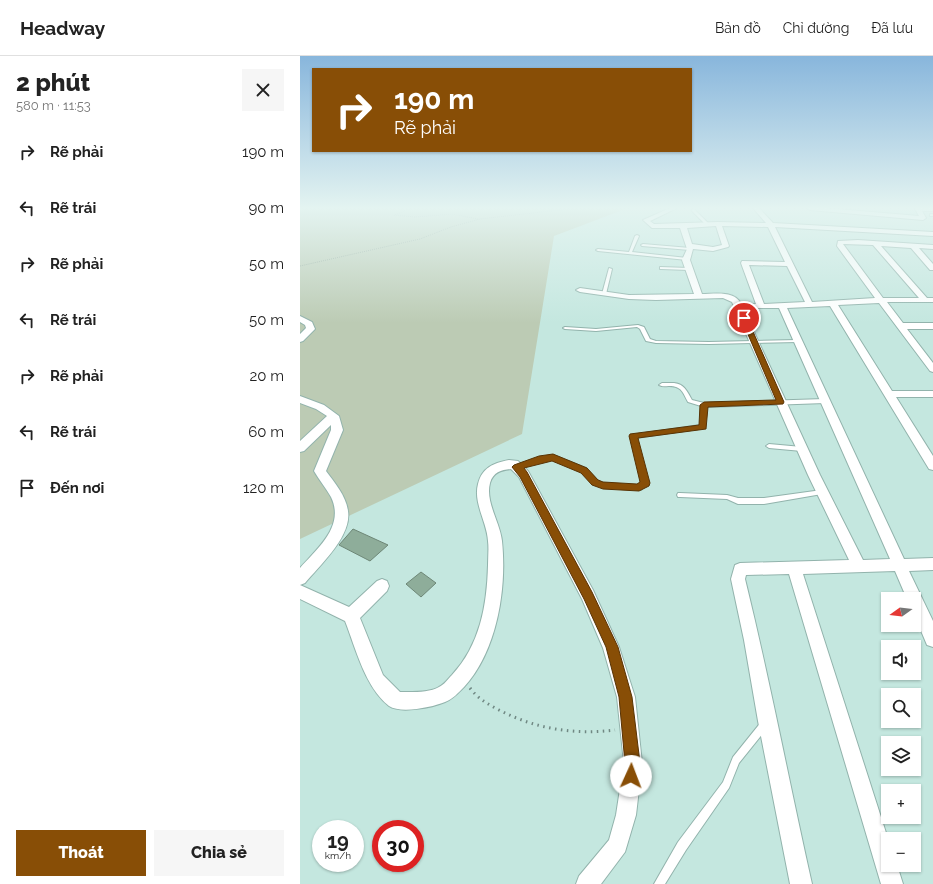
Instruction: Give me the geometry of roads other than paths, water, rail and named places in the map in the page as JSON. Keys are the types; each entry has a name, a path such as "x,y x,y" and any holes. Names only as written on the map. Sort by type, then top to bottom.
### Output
{"street":[{"path":"699,297 689,269 687,258 690,248 724,248 725,247"},
{"path":"781,247 810,304"},
{"path":"840,247 902,326 929,356 933,369"},
{"path":"878,247 929,300"},
{"path":"914,247 933,268"},
{"path":"761,306 745,263 790,264"},
{"path":"580,290 604,294 656,298 723,296 732,298 739,306 780,402 822,492 859,566"},
{"path":"739,306 833,304 882,300 929,300"},
{"path":"833,304 890,394 933,466"},
{"path":"782,306 933,639"},
{"path":"300,339 311,329 309,324 302,323"},
{"path":"902,326 933,326"},
{"path":"890,394 933,394"},
{"path":"300,398 320,407 334,416 337,430 322,461 320,471 338,502 342,515 340,525 332,541 300,578"},
{"path":"300,448 334,416"},
{"path":"300,592 351,616 376,681 396,700 414,701 443,694 463,676 476,657 487,629 495,579 495,539 486,505 483,485 488,472 500,466 514,464 524,474 588,595 611,647 626,697 633,763 626,815 618,845 587,884"},
{"path":"801,884 767,722 752,640 738,580 740,569 933,564"},
{"path":"794,567 892,884"},
{"path":"351,616 382,586"}],"lane":[{"path":"630,253 633,247"},
{"path":"669,247 690,248"},
{"path":"598,250 687,258"},
{"path":"661,268 689,269"},
{"path":"604,294 610,269"},
{"path":"565,328 596,330 638,326 642,328 648,340 656,342 754,342 798,340"},
{"path":"662,385 677,385 684,389 690,401 704,405 825,401"},
{"path":"517,467 553,457 584,470 595,482 603,485 639,488 645,483 633,436 703,427 704,405"},
{"path":"769,446 802,449"},
{"path":"680,495 727,497 738,501 764,501 822,492"},
{"path":"659,884 682,846 726,785 736,760 767,722"}]}
